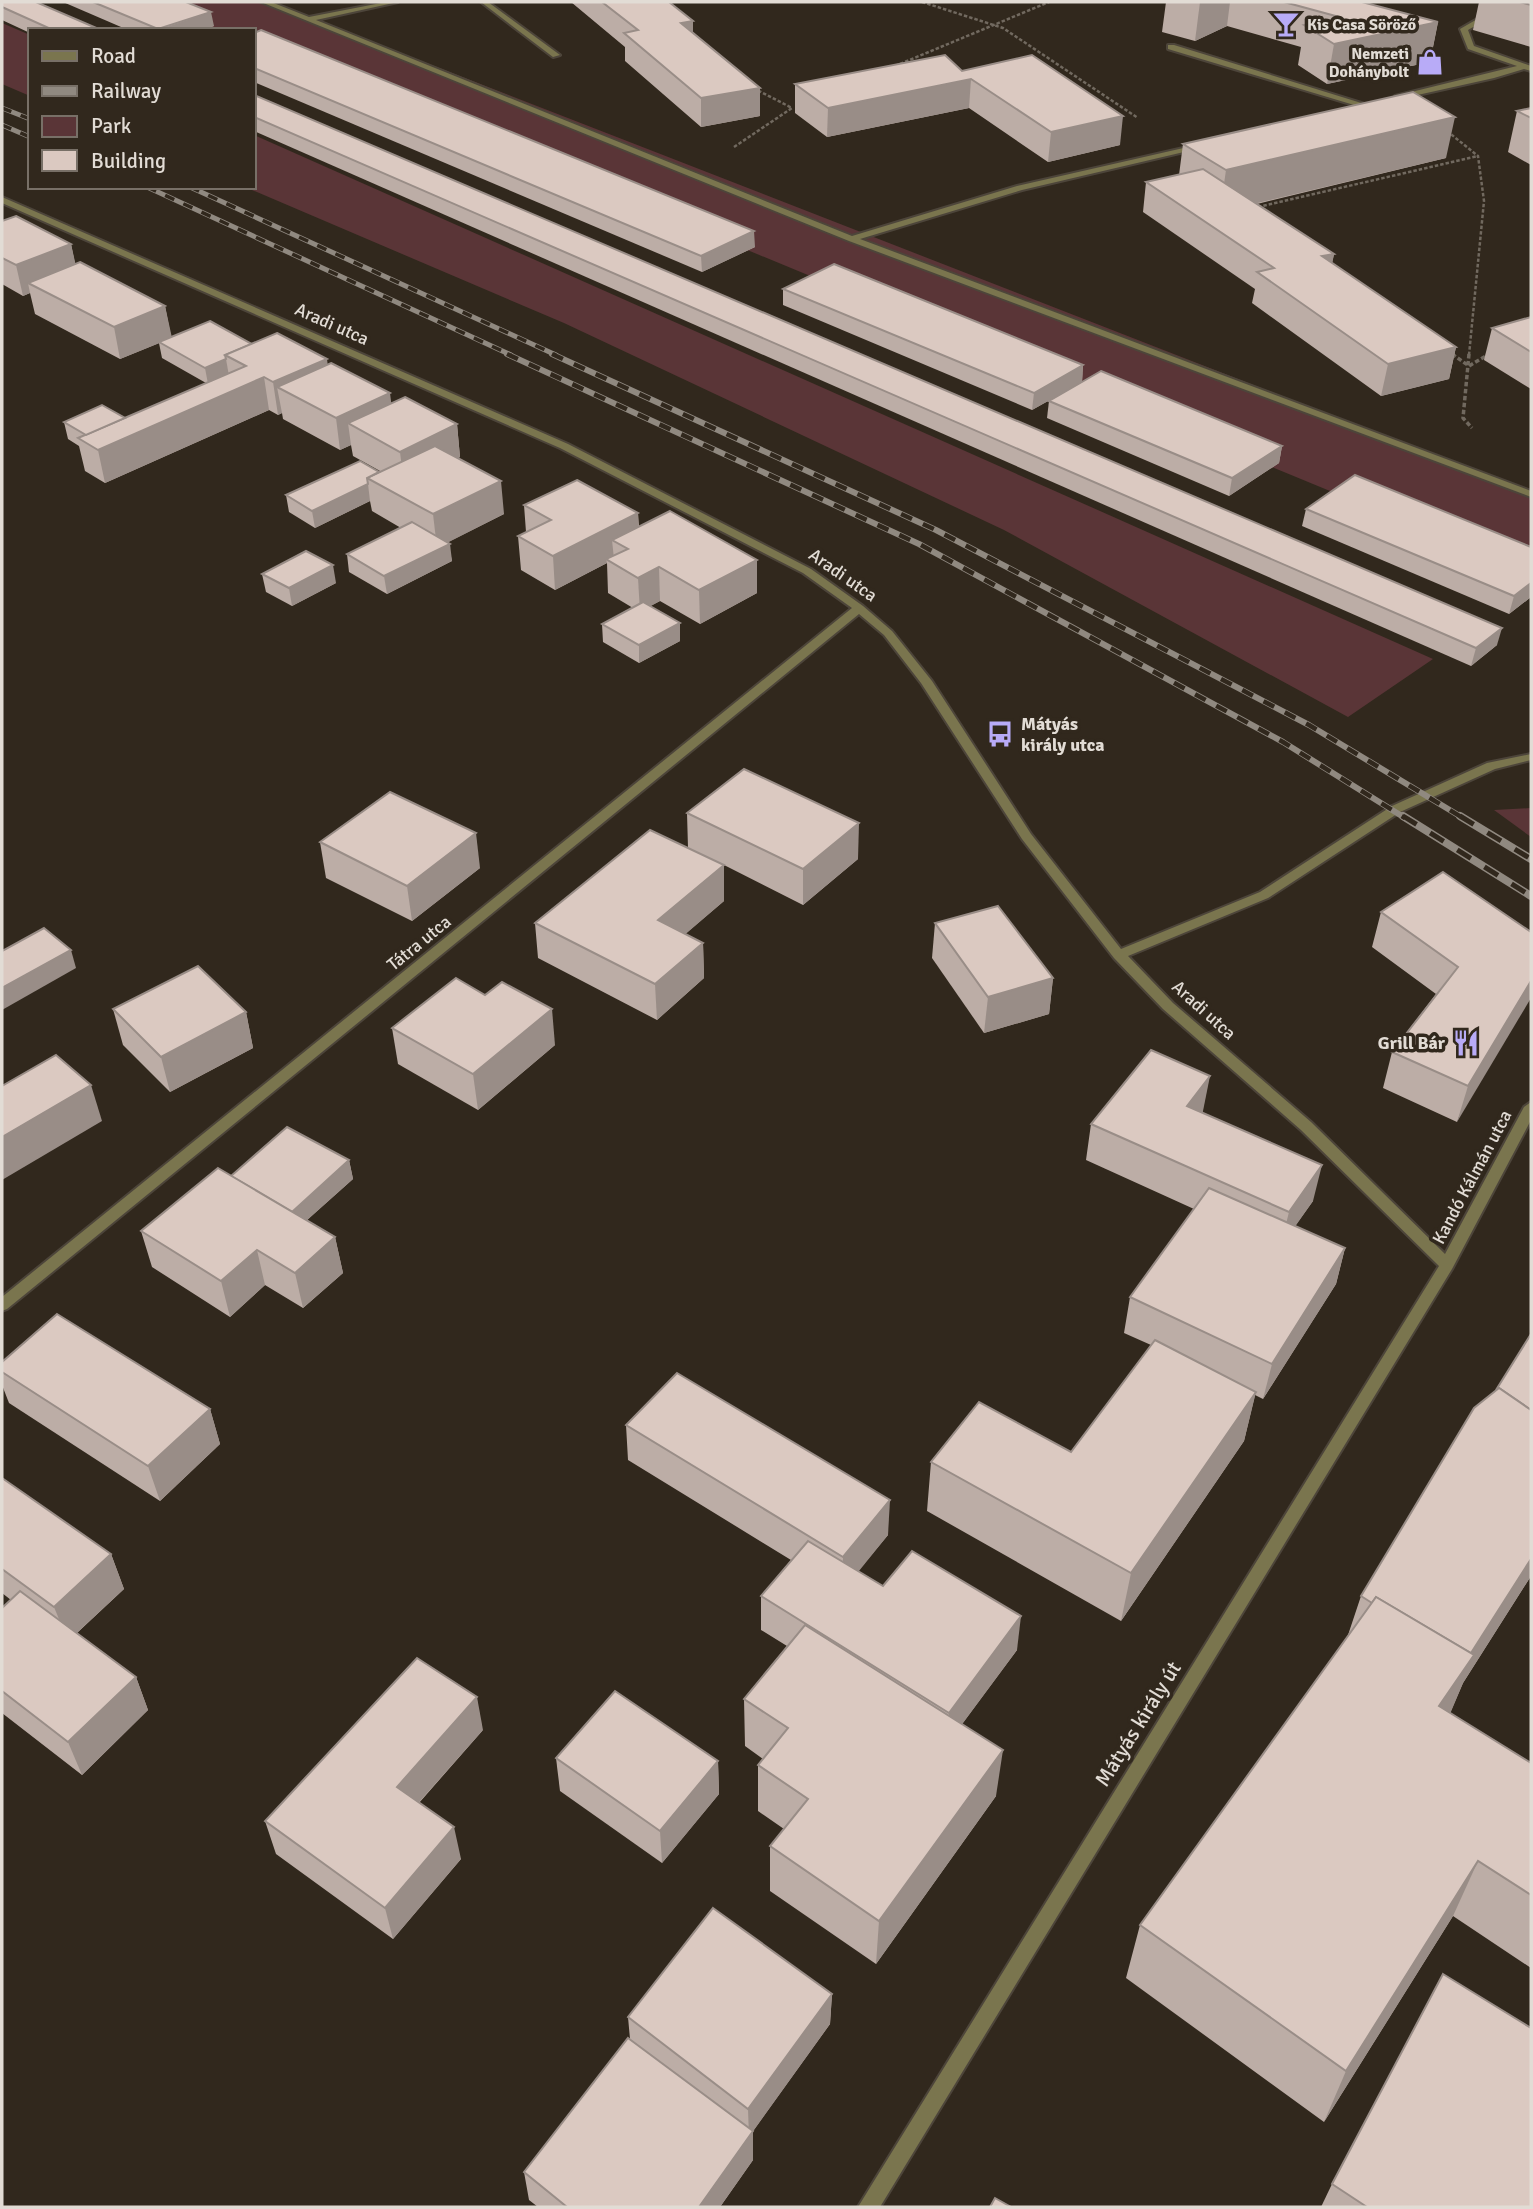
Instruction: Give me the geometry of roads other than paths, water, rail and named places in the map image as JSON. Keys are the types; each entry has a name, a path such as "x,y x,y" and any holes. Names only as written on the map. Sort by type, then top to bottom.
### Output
{"street":[{"path":"265,2 852,239 1531,494"},
{"path":"310,19 395,2"},
{"path":"484,2 556,55"},
{"path":"1512,2 1464,29 1471,47 1527,68"},
{"path":"1171,47 1367,106"},
{"path":"1388,100 1527,68"},
{"path":"1341,112 1377,103"},
{"path":"852,239 1020,188 1212,143"},
{"name":"Aradi utca","path":"2,200 564,446 807,570 859,608 888,633 926,681 1027,836 1119,955 1168,1006 1307,1126 1447,1265"},
{"name":"Tátra utca","path":"2,1305 859,608"},
{"path":"1119,955 1264,895 1396,809 1491,766 1531,757"},
{"name":"Kandó Kálmán utca","path":"1447,1265 1531,1107"},
{"name":"Mátyás király út","path":"868,2207 1447,1265"}],"railway":[{"path":"2,108 28,118"},
{"path":"2,125 28,136"},
{"path":"151,189 511,355"},
{"path":"194,189 556,355"},
{"path":"507,354 919,544 1283,742 1405,818"},
{"path":"552,354 936,530 1309,725 1463,818"},
{"path":"1403,816 1531,896"},
{"path":"1460,816 1531,859"}],"place":[{"name":"Kis Casa Söröző","path":"1286,24"},
{"name":"Nemzeti Dohánybolt","path":"1430,62"},
{"name":"Mátyás király utca","path":"1000,734"},
{"name":"Grill Bár","path":"1466,1043"}]}
